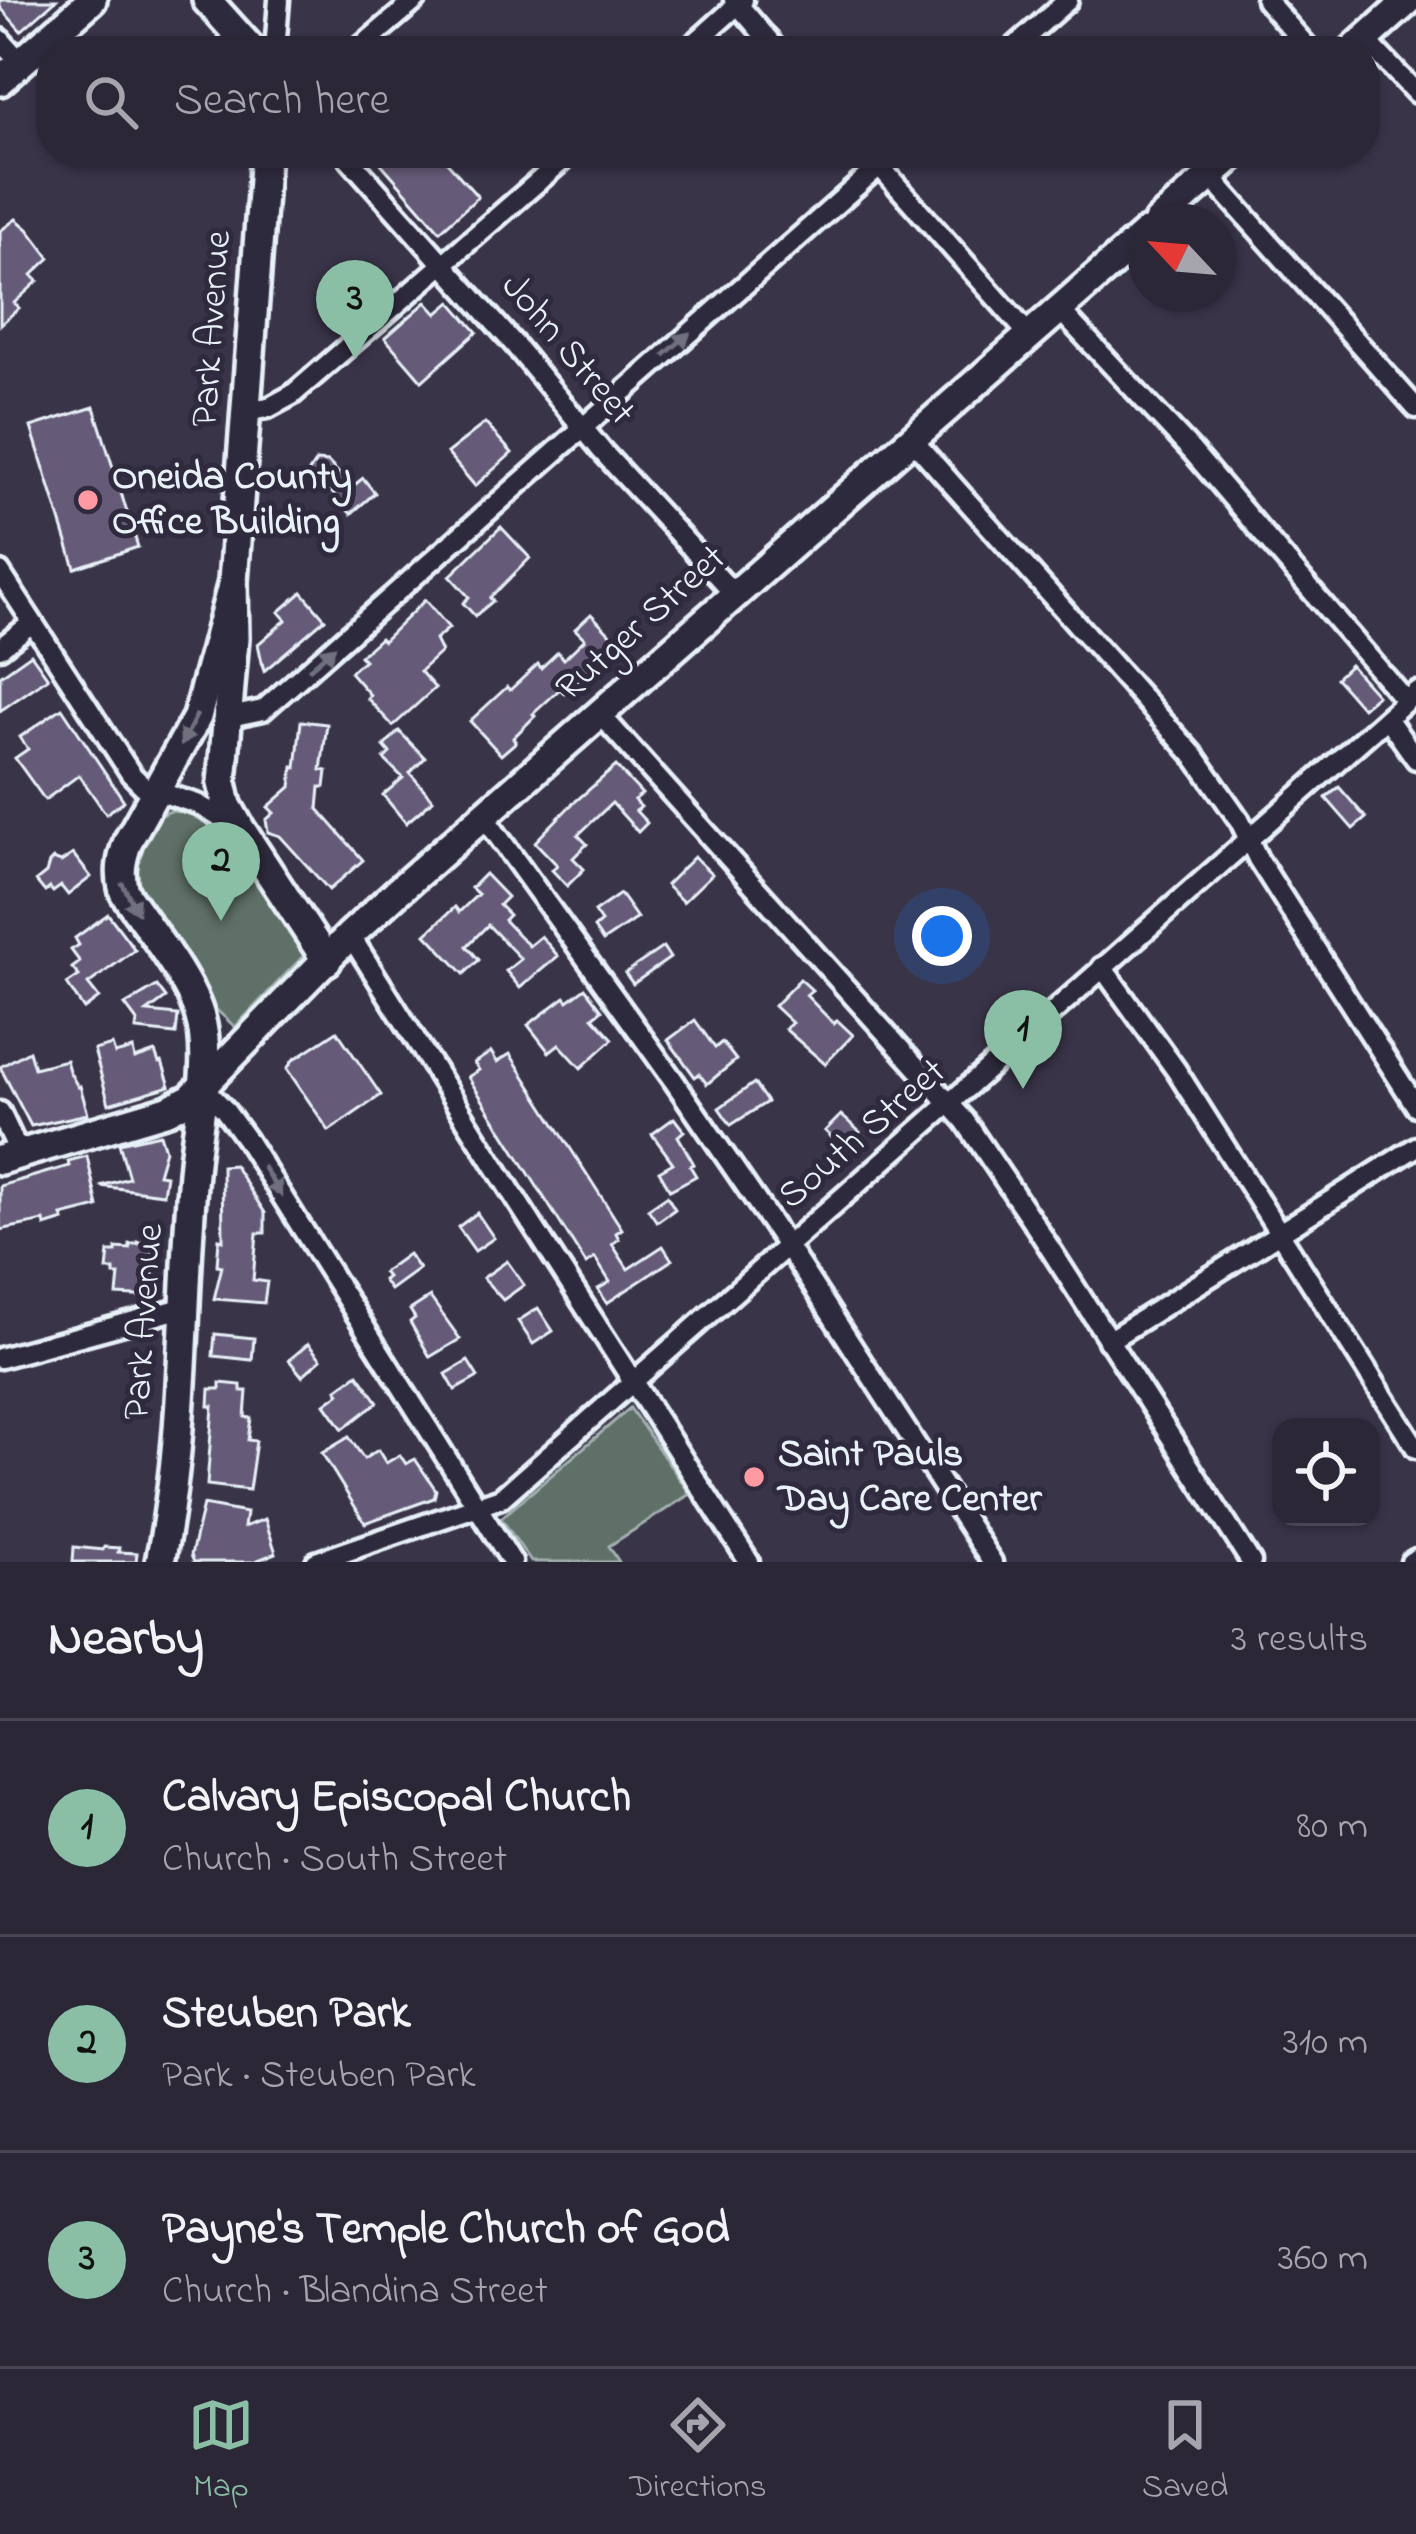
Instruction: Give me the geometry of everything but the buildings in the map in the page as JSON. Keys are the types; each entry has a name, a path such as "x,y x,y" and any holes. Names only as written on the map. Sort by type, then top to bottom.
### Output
{"street":[{"path":"51,36 92,0"},
{"path":"207,0 239,36"},
{"path":"275,36 278,0"},
{"path":"374,36 416,0"},
{"path":"1027,36 1068,0"},
{"path":"1266,0 1298,36"},
{"path":"1369,36 1409,0"},
{"path":"702,36 738,2 766,36"},
{"path":"0,40 10,72 36,49"},
{"path":"1380,63 1416,93"},
{"name":"Park Avenue","path":"265,168 222,783 240,828 327,961"},
{"name":"John Street","path":"357,168 734,594"},
{"path":"248,411 268,408 292,395 554,168"},
{"path":"225,718 262,710 583,428 868,168"},
{"path":"889,168 1030,336"},
{"path":"1178,204 1219,168"},
{"path":"1210,176 1416,408"},
{"name":"Rutger Street","path":"10,1157 168,1110 191,1098 350,935 1128,249"},
{"path":"1060,310 1411,697"},
{"path":"911,438 1196,758 1416,1106"},
{"path":"0,572 131,774 144,787 197,804 240,828"},
{"name":"Park Avenue","path":"160,1562 174,1474 203,1087 202,1027 191,992 124,892 121,862 128,841 197,718 233,582"},
{"path":"0,648 32,622"},
{"name":"South Street","path":"316,1562 501,1498 1411,697"},
{"path":"600,714 965,1121 1251,1562"},
{"path":"1387,718 1416,759"},
{"path":"483,815 787,1246 992,1562"},
{"path":"350,935 749,1562"},
{"path":"1102,967 1176,1070 1416,1448"},
{"path":"191,992 243,1046"},
{"path":"203,1087 246,1139 512,1562"},
{"path":"0,1112 10,1157"},
{"path":"1108,1341 1416,1147"},
{"path":"0,1358 186,1307"}],"green space":[{"path":"170,811 199,816 231,840 309,950 235,1027 207,1001 136,892 130,857 153,820"},
{"path":"630,1408 690,1494 609,1546 619,1562 531,1562 501,1518"}],"place":[{"name":"Payne's Temple Church of God","path":"355,359"},
{"name":"Oneida County Office Building","path":"88,500"},
{"name":"Steuben Park","path":"221,921"},
{"name":"Calvary Episcopal Church","path":"1023,1089"},
{"name":"Saint Pauls Day Care Center","path":"754,1477"}]}
